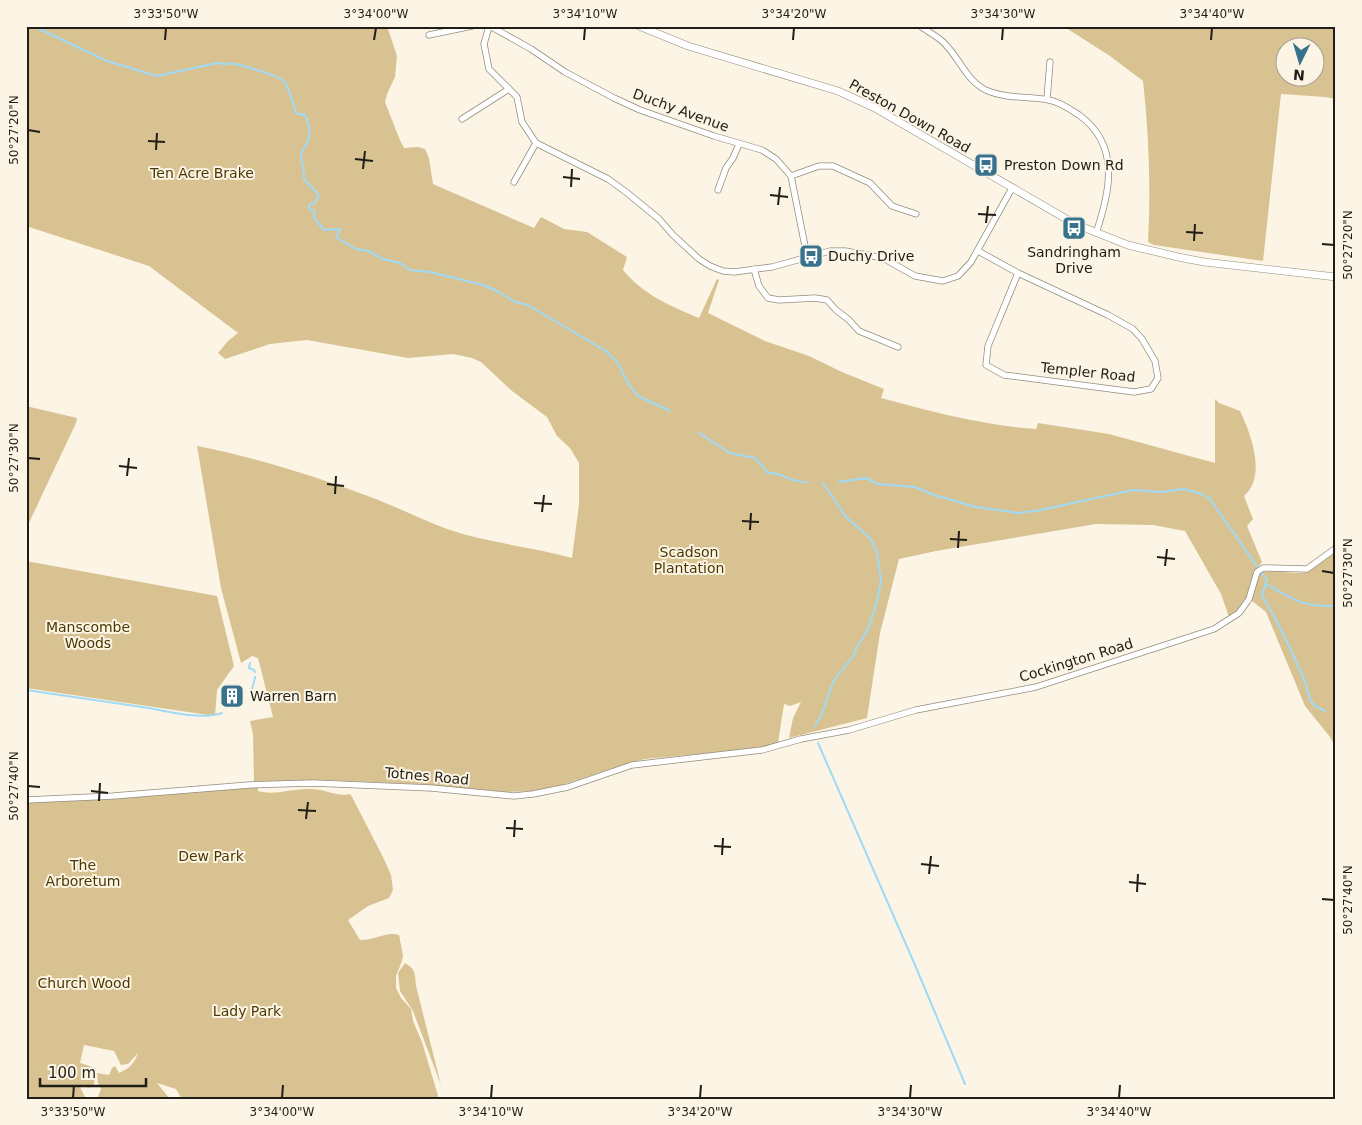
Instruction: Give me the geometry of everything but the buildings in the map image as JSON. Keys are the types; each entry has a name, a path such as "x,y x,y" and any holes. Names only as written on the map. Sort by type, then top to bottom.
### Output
{"street":[{"path":"429,35 472,26"},
{"path":"489,26 484,44 489,69 516,97 522,122 536,143 608,179 659,219 699,259 723,271 734,272 772,267 830,250 883,258 915,276 943,282 958,276 971,262 1012,188"},
{"name":"Duchy Avenue","path":"489,26 531,49 565,72 640,110 762,150 776,159 791,176"},
{"name":"Preston Down Road","path":"639,26 709,53 838,91 875,108 1075,224 1128,245 1178,257 1336,276"},
{"path":"920,26 943,42 976,83 988,91 1019,97 1048,99 1061,104 1087,121 1103,142 1108,155 1109,172 1106,203 1096,233"},
{"path":"1048,99 1050,62"},
{"path":"462,119 510,89"},
{"path":"514,182 536,143"},
{"path":"718,190 726,168 739,144"},
{"path":"807,256 791,176 819,166 834,166 870,183 892,206 916,214"},
{"name":"Templer Road","path":"978,251 1018,273 1133,328 1142,338 1155,361 1158,378 1151,389 1134,392 1004,375 986,365 988,346 1018,273"},
{"path":"754,269 759,286 768,298 779,300 815,298 827,300 859,331 898,346"},
{"name":"Cockington Road","path":"820,736 849,730 916,710 1036,687 1214,629 1239,613 1249,599 1257,572 1263,568 1307,569 1336,548"},
{"name":"Totnes Road","path":"26,800 113,796 249,785 313,783 431,788 514,796 568,788 632,765 762,750 820,736"}],"green space":[{"path":"26,26 387,26 397,56 395,77 385,102 404,148 418,147 425,149 429,158 433,184 534,228 541,217 564,229 587,232 627,257 623,270 639,286 658,299 678,309 699,318 717,279 719,280 708,313 765,341 809,356 884,389 881,398 938,413 997,425 1036,429 1038,423 1109,434 1215,463 1215,399 1219,403 1240,411 1255,455 1255,478 1251,488 1244,496 1253,519 1247,526 1262,562 1253,577 1248,594 1241,607 1229,617 1221,594 1185,531 1153,525 1096,524 936,551 899,559 880,633 867,718 789,738 793,718 801,702 790,706 784,704 778,743 753,749 645,759 556,787 534,791 506,792 415,784 324,780 254,782 253,734 250,721 273,717 258,658 252,656 241,663 221,588 197,446 265,462 332,483 450,530 572,558 579,504 579,463 570,448 557,436 547,417 512,391 481,362 472,358 453,354 408,358 307,340 270,344 225,359 218,353 238,333 149,266 26,226"},
{"path":"1063,26 1336,26 1336,99 1281,94 1263,261 1154,245 1148,242 1149,162 1143,81 1110,56"},
{"path":"26,406 77,418 26,529"},
{"path":"1336,551 1336,748 1330,737 1305,706 1266,612 1251,600 1255,583 1260,574 1269,571 1307,572"},
{"name":"Manscombe Woods","path":"26,561 217,596 234,666 217,690 215,716 26,688"},
{"path":"258,785 258,791 264,792 311,789 345,795 350,794 352,797 391,875 393,890 389,898 368,906 348,920 360,940 389,934 399,935 403,955 396,976 396,988 401,998 411,1009 413,1021 422,1042 439,1099 182,1099 176,1089 157,1083 170,1099 100,1099 98,1097 101,1089 97,1073 109,1075 115,1066 119,1073 131,1065 138,1053 128,1064 121,1065 114,1051 84,1045 80,1063 96,1068 94,1085 89,1088 79,1085 86,1099 26,1099 26,800"},
{"path":"405,963 414,973 441,1085 413,1011 400,991 398,973"}],"waterway":[{"path":"33,26 107,61 157,76 217,63 240,65 281,79 289,91 296,113 304,114 308,121 309,134 301,155 304,179 319,195 315,203 309,205 309,209 314,211 315,219 324,230 338,229"},
{"path":"338,229 340,230 336,237 356,249 368,251 383,259 400,263 410,270 430,272 483,285 515,302 528,305 606,351 617,362 629,385 638,396 670,411"},
{"path":"699,433 730,453 755,458 768,473 806,482"},
{"path":"839,482 866,478 878,484 915,487 934,495 976,507 1018,513 1041,510 1133,490 1161,492 1184,489 1202,494 1210,499 1258,568"},
{"path":"815,726 820,718 834,680 854,655 869,627 881,581 877,552 871,539 845,516 823,483"},
{"path":"1261,572 1267,580 1262,595 1282,631 1305,681 1310,700 1315,706 1325,711"},
{"path":"1266,584 1306,604 1336,606"},
{"path":"250,663 249,668 255,672"},
{"path":"255,677 251,693 255,702"},
{"path":"26,690 185,715 205,716 222,713"},
{"path":"818,743 965,1084"}],"place":[{"name":"Preston Down Rd","path":"986,165"},
{"name":"Sandringham Drive","path":"1074,228"},
{"name":"Duchy Drive","path":"811,256"},
{"name":"Warren Barn","path":"232,696"}],"park label":[{"name":"Ten Acre Brake","path":"202,173"},
{"name":"Scadson Plantation","path":"689,560"},
{"name":"Dew Park","path":"211,856"},
{"name":"The Arboretum","path":"83,874"},
{"name":"Church Wood","path":"84,983"},
{"name":"Lady Park","path":"247,1011"}]}
